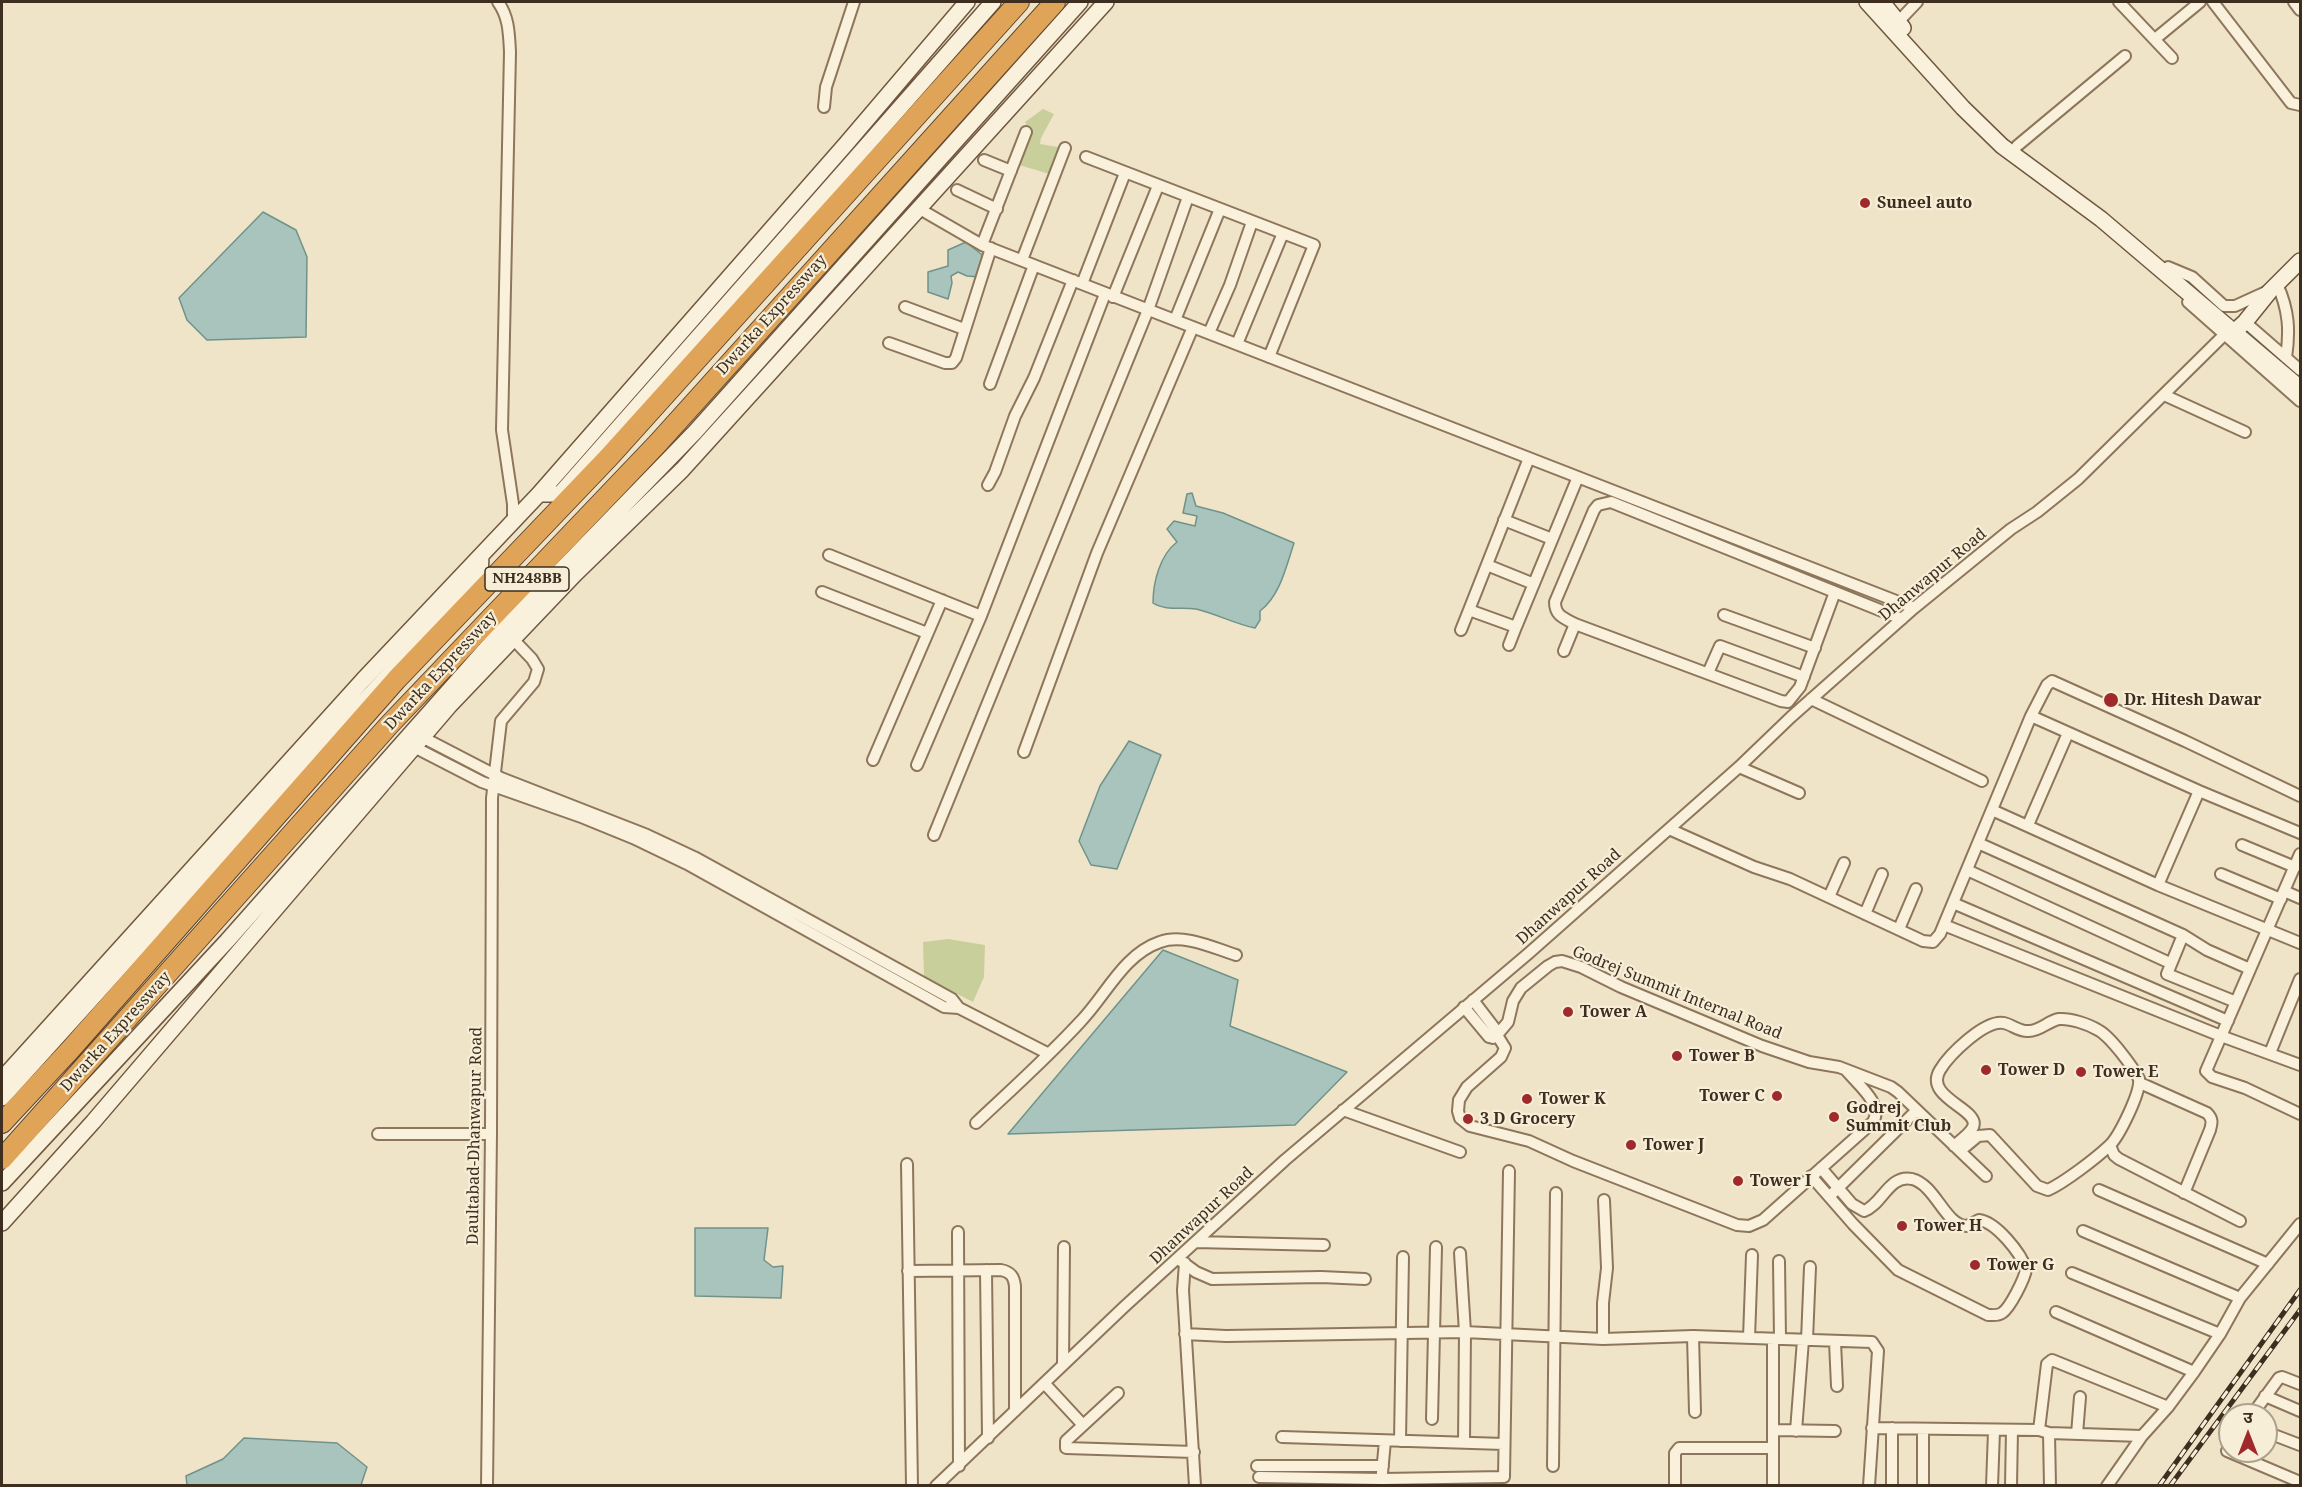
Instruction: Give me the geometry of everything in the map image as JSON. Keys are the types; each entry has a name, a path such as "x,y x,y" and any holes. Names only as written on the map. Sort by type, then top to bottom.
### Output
{"highway":[{"name":"Dwarka Expressway","path":"2,1123 70,1050 396,680 609,457 1019,2"},
{"name":"Dwarka Expressway","path":"2,1159 390,724 658,443 1055,2"}],"street":[{"path":"498,2 508,25 510,52 502,430 513,504 513,522"},
{"path":"824,107 826,87 854,2"},
{"path":"2,1079 363,680 539,494 967,2"},
{"path":"539,494 560,494 993,2"},
{"path":"2,1223 93,1122 311,857 343,810 500,633 695,432 1080,2"},
{"path":"2,1183 247,918 311,857 513,639 575,574 682,470 1106,2"},
{"path":"1867,2 1966,105 2107,213 2167,271 2301,388"},
{"path":"1882,2 2002,146 2167,271 2192,277 2224,306 2235,306 2273,287"},
{"path":"1898,22 1917,2"},
{"path":"2120,2 2172,58"},
{"path":"2155,39 2200,2"},
{"path":"2212,2 2290,103 2301,105"},
{"path":"2294,2 2301,10"},
{"path":"2017,146 2125,57"},
{"path":"890,343 945,363 952,363 956,358 997,208 1026,132"},
{"path":"1022,260 1065,148"},
{"path":"1086,157 1220,210 1311,242 1314,247 1269,357"},
{"path":"984,160 1011,171"},
{"path":"988,485 1015,416 1078,282 1125,173"},
{"path":"917,765 981,616 1109,296 1158,186"},
{"path":"957,190 997,208"},
{"path":"934,835 1148,310 1188,197"},
{"path":"918,208 987,247 1109,296 1914,608"},
{"path":"1175,320 1220,210"},
{"path":"1209,333 1230,285 1252,222"},
{"path":"1237,344 1283,233"},
{"path":"2234,330 2273,287 2301,261"},
{"path":"990,384 1034,265"},
{"path":"2273,287 2285,300 2289,317 2286,358"},
{"path":"905,307 964,329"},
{"path":"1023,752 1097,554 1193,327"},
{"path":"2234,330 2286,358 2301,370"},
{"path":"2234,330 2301,401"},
{"name":"Dhanwapur Road","path":"936,1485 959,1466 1063,1365 1182,1261 1196,1242 1343,1110 1529,953 1914,608 2011,529 2037,512 2078,479 2234,330"},
{"path":"2164,395 2245,432"},
{"path":"1461,630 1529,458"},
{"path":"1509,645 1578,477"},
{"path":"1835,592 1802,682 1788,702 1575,624 1559,616 1555,609 1555,602 1594,510 1605,502 1620,504 1902,619"},
{"path":"1504,520 1552,539"},
{"path":"829,555 981,616"},
{"path":"2,1098 253,820 480,577 481,556"},
{"path":"1487,565 1534,584"},
{"path":"822,592 927,633"},
{"path":"873,760 942,600"},
{"path":"1469,610 1516,627"},
{"path":"1724,615 1815,648"},
{"path":"1564,651 1575,624"},
{"name":"Daultabad-Dhanwapur Road","path":"487,1485 492,798 501,721 534,682 538,669 513,639"},
{"path":"1708,673 1720,646 1802,682 1814,697 1982,782"},
{"path":"1669,829 1829,897 1923,941 1933,942 1937,940 1944,925 2031,716 2045,688 2052,681 2301,796"},
{"path":"2031,716 2199,791 2301,833"},
{"path":"2028,825 2068,733"},
{"path":"418,742 494,781 633,838 687,864 794,919 944,1007 959,1008 1049,1054"},
{"path":"1739,767 1799,793"},
{"path":"2158,885 2199,791"},
{"path":"1992,810 2158,885 2301,943"},
{"path":"1978,843 2183,935 2207,950 2250,969"},
{"path":"2242,845 2295,867"},
{"path":"2300,1113 2245,1088 2208,1075 2206,1068 2301,854"},
{"path":"1829,897 1844,863"},
{"path":"1967,870 2170,963"},
{"path":"1865,914 1882,874"},
{"path":"2221,874 2283,895 2301,898"},
{"path":"1899,929 1916,889"},
{"path":"1953,903 2228,1021"},
{"path":"1944,925 2221,1036 2301,1065"},
{"path":"2183,935 2167,970 2169,976 2236,1002"},
{"path":"976,1123 1049,1054 1100,1000 1127,963 1153,945 1162,941 1185,940 1236,955"},
{"name":"Godrej Summit Internal Road","path":"1497,1035 1508,1023 1513,1001 1521,988 1555,962 1562,961 1581,967 1621,987 1762,1046 1809,1062 1846,1070 1890,1087 1916,1111"},
{"path":"2270,1053 2301,979"},
{"path":"1473,1000 1496,1030 1506,1048 1504,1054 1467,1087 1459,1100 1460,1118 1470,1126 1529,1141 1573,1161 1737,1225 1749,1226 1763,1220 1875,1118 1875,1105 1846,1070"},
{"path":"1464,1007 1489,1037 1493,1038 1497,1035"},
{"path":"2060,1019 2071,1020 2098,1030 2137,1075 2140,1083 2127,1115 2110,1145 2048,1190 2037,1186 1990,1135 1978,1136 1957,1149 1974,1123 1971,1116 1943,1094 1938,1087 1937,1076 1943,1065 1977,1031 1994,1023 2003,1022 2022,1031 2030,1031 2060,1019"},
{"path":"2140,1083 2211,1116 2210,1130 2184,1193"},
{"path":"1343,1110 1460,1152"},
{"path":"1828,1196 1916,1111 1986,1176"},
{"path":"378,1134 491,1134"},
{"path":"2110,1145 2114,1155 2119,1159 2240,1221"},
{"path":"907,1164 912,1485"},
{"path":"1811,1176 1898,1270 1988,1315 2002,1314 2026,1272 2024,1263 2006,1239 1989,1222 1979,1220 1967,1226 1956,1224 1934,1195 1921,1183 1912,1179 1902,1179 1895,1183 1875,1204 1864,1211 1852,1204 1821,1168"},
{"path":"1383,1466 1258,1472 1382,1482 1484,1482 1504,1477 1509,1171"},
{"path":"2099,1191 2268,1264"},
{"path":"1553,1466 1556,1193"},
{"path":"1603,1339 1607,1251 1604,1200"},
{"path":"2107,1485 2142,1436 2168,1407 2194,1372 2220,1334 2240,1298 2301,1224"},
{"path":"2084,1231 2240,1298"},
{"path":"958,1232 959,1466"},
{"path":"1196,1242 1324,1245"},
{"path":"1063,1365 1064,1247"},
{"path":"1432,1419 1436,1247"},
{"path":"1460,1253 1465,1332 1464,1442"},
{"path":"1749,1338 1752,1255"},
{"path":"1400,1441 1403,1257"},
{"path":"1182,1261 1196,1272 1212,1279 1321,1277 1365,1279"},
{"path":"1182,1261 1195,1485"},
{"path":"1773,1485 1779,1261"},
{"path":"1796,1431 1810,1267"},
{"path":"908,1271 986,1270 1008,1272 1014,1279 1016,1411"},
{"path":"986,1270 988,1438"},
{"path":"2072,1273 2220,1334"},
{"path":"2056,1312 2194,1372"},
{"path":"1185,1334 1226,1336 1465,1332 1603,1339 1693,1336 1872,1341 1876,1346 1869,1485"},
{"path":"1693,1336 1695,1412"},
{"path":"1835,1341 1837,1386"},
{"path":"2050,1485 2044,1432 2050,1361 2055,1361 2168,1407"},
{"path":"2260,1403 2279,1378 2301,1384"},
{"path":"1045,1384 1083,1425"},
{"path":"1118,1393 1066,1441 1066,1448 1194,1452"},
{"path":"2265,1396 2301,1411"},
{"path":"2077,1434 2080,1397"},
{"path":"1872,1428 2012,1430 2142,1436"},
{"path":"1892,1428 1892,1485"},
{"path":"1923,1429 1923,1485"},
{"path":"1774,1430 1835,1431"},
{"path":"2012,1430 2012,1485"},
{"path":"1992,1485 1994,1431"},
{"path":"2278,1436 2301,1445"},
{"path":"1282,1437 1504,1444"},
{"path":"1382,1482 1385,1441"},
{"path":"1675,1485 1675,1453 1679,1448 1773,1448"},
{"path":"2256,1463 2301,1482"}],"green space":[{"path":"1043,109 1054,114 1040,144 1070,149 1056,176 1019,165 1017,158 1029,131 1025,122"},
{"path":"948,939 985,945 984,977 973,1002 924,977 923,942"}],"water":[{"path":"263,212 296,230 307,257 306,337 207,340 187,320 179,298"},
{"path":"966,242 986,258 979,277 967,276 958,272 951,276 952,283 948,299 928,292 928,272 948,266 948,250"},
{"path":"1192,493 1196,506 1223,513 1294,543 1282,580 1273,597 1260,611 1260,620 1255,628 1196,609 1168,608 1153,603 1154,586 1162,561 1177,542 1167,529 1174,521 1195,526 1197,516 1183,513 1187,494"},
{"path":"1129,741 1161,755 1117,869 1091,865 1079,841 1100,786"},
{"path":"1163,950 1238,980 1230,1026 1347,1072 1295,1125 1008,1134"},
{"path":"695,1228 768,1228 764,1260 773,1267 783,1266 781,1298 695,1296"},
{"path":"244,1438 337,1443 367,1467 361,1485 187,1485 186,1476 223,1459"}],"railway":[{"path":"2159,1486 2300,1290"},
{"path":"2170,1486 2300,1310"}],"place":[{"name":"Suneel auto","path":"1865,203"},
{"name":"Dr. Hitesh Dawar","path":"2111,700"},
{"name":"Tower A","path":"1568,1012"},
{"name":"Tower B","path":"1677,1056"},
{"name":"Tower D","path":"1986,1070"},
{"name":"Tower E","path":"2081,1072"},
{"name":"Tower C","path":"1777,1096"},
{"name":"Tower K","path":"1527,1099"},
{"name":"Godrej Summit Club","path":"1834,1117"},
{"name":"3 D Grocery","path":"1468,1119"},
{"name":"Tower J","path":"1631,1145"},
{"name":"Tower I","path":"1738,1181"},
{"name":"Tower H","path":"1902,1226"},
{"name":"Tower G","path":"1975,1265"}]}
